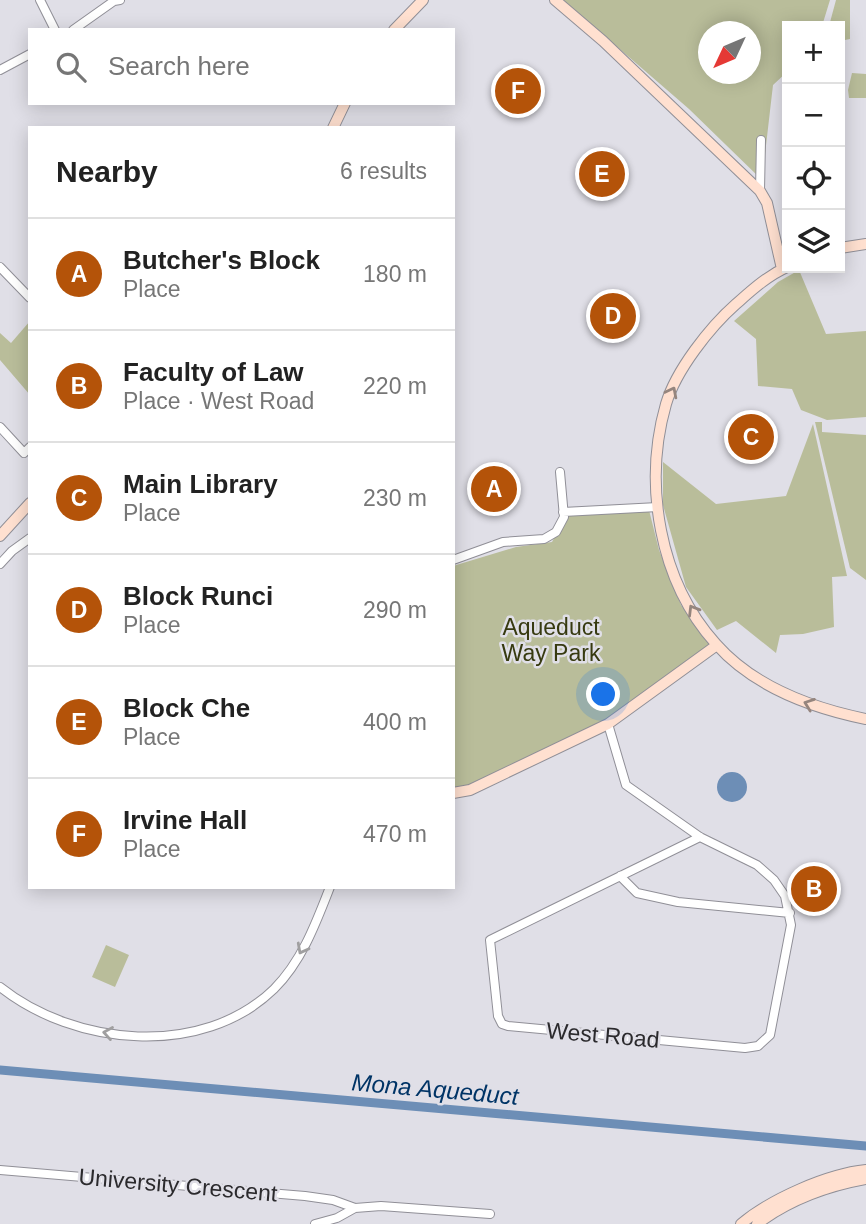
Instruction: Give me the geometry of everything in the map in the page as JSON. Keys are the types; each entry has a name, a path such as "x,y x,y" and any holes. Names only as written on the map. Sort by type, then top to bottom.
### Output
{"street":[{"path":"40,0 54,28"},
{"path":"76,28 116,0"},
{"path":"396,28 423,0"},
{"path":"559,1 760,191 767,203 782,257"},
{"path":"0,70 28,55"},
{"path":"334,126 344,105"},
{"path":"760,191 761,140"},
{"path":"845,247 866,244"},
{"path":"0,267 28,296"},
{"path":"782,270 762,282 723,316 702,339 667,401 660,430 655,490 657,507 674,573 689,607 717,645 741,665 791,697 811,706 866,719"},
{"path":"0,427 24,453 28,449"},
{"path":"455,559 503,542 544,539 555,532 564,517 560,472"},
{"path":"0,536 28,505"},
{"path":"563,512 657,507"},
{"path":"0,564 28,539"},
{"path":"455,793 470,790 608,724 717,645"},
{"path":"608,724 626,785 700,837 757,865 774,880 785,897 790,913 678,902 637,893 620,876"},
{"name":"West Road","path":"700,837 490,940 498,1016 502,1024 745,1048 758,1046 770,1035 791,925 790,913"},
{"path":"0,987 31,1009 80,1028 122,1035 186,1033 208,1029 233,1019 274,988 304,951 329,889"},
{"name":"University Crescent","path":"0,1170 305,1196 333,1200 355,1208"},
{"path":"741,1224 772,1202 803,1188 866,1170"},
{"path":"757,1224 789,1204 814,1193 866,1179"},
{"name":"University Crescent","path":"315,1224 355,1208 381,1206 491,1214"}],"green space":[{"path":"563,0 830,0 824,21 782,21 782,77 773,85 762,180 689,109"},
{"path":"836,0 850,0 850,39 845,40 845,21 830,21"},
{"path":"852,73 866,74 866,98 849,98"},
{"path":"794,273 800,273 826,334 866,331 866,417 827,420 801,410 792,389 758,386 756,339 734,321 778,282"},
{"path":"28,323 28,393 0,360 0,333 11,343"},
{"path":"815,422 822,422 822,432 866,435 866,580 850,568"},
{"path":"813,424 847,576 832,577 834,627 803,634 780,635 776,653 736,621 717,630 686,587 663,505 663,462 716,504 786,496"},
{"name":"Aqueduct Way Park","path":"649,510 659,550 681,605 712,645 599,726 468,787 455,790 455,565 516,547 552,542 567,514"},
{"path":"106,945 129,955 115,987 92,977"}],"water":[{"path":"732,772 738,773 746,781 746,793 738,801 732,802 726,801 718,793 717,787 718,781 726,773"}],"waterway":[{"name":"Mona Aqueduct","path":"0,1070 866,1146"}],"place":[{"name":"Irvine Hall","path":"518,91"},
{"name":"Block Che","path":"602,174"},
{"name":"Block Runci","path":"613,316"},
{"name":"Main Library","path":"751,437"},
{"name":"Butcher's Block","path":"494,489"},
{"name":"Faculty of Law","path":"814,889"}]}
